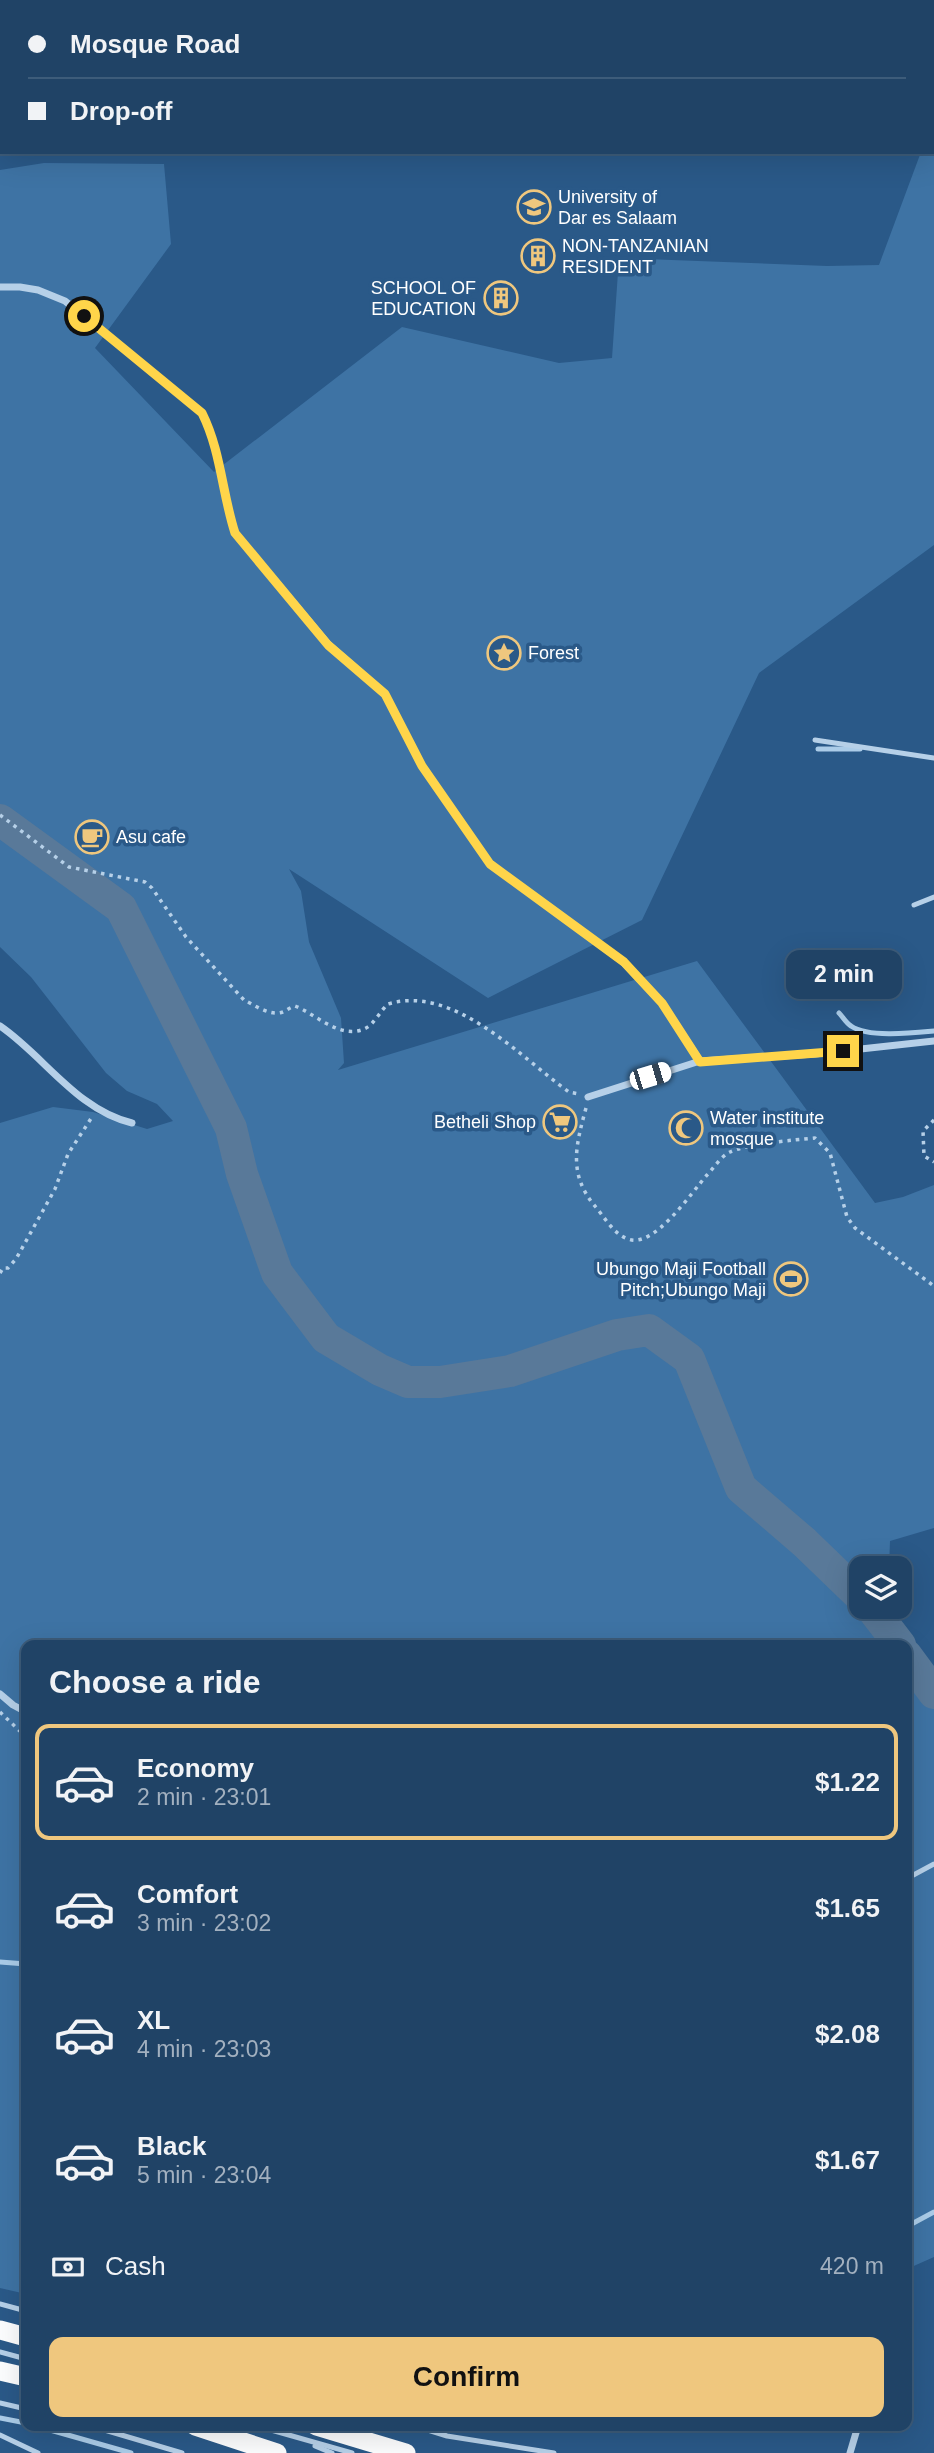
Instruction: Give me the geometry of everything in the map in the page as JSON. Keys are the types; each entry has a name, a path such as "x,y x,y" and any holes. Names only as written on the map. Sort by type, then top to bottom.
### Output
{"highway":[{"path":"0,2330 21,2336"},
{"path":"0,2371 21,2376"},
{"path":"210,2431 277,2453"},
{"path":"333,2431 406,2453"}],"street":[{"path":"0,288 38,290 65,301 202,413 213,434 227,510 235,533 328,645 385,694 422,766 490,864 624,962 662,1003 700,1062"},
{"path":"0,1026 19,1039 95,1108 132,1123"},
{"path":"589,1097 700,1062 815,1054 934,1041"},
{"path":"0,1694 21,1709"},
{"path":"850,2453 857,2431"}],"lane":[{"path":"815,740 934,758"},
{"path":"914,905 934,897"},
{"path":"912,1876 934,1864"},
{"path":"0,2305 21,2310"},
{"path":"0,2353 21,2358"},
{"path":"0,2403 21,2408"},
{"path":"108,2431 182,2453"},
{"path":"275,2431 352,2453"},
{"path":"431,2431 447,2436 554,2453"},
{"path":"0,2435 38,2453"},
{"path":"296,2437 332,2453"}],"path":[{"path":"0,815 69,867 145,882 186,937 244,1000 268,1012 281,1014 295,1006 338,1029 350,1031 367,1028 388,1004 411,1001 440,1003 483,1027 569,1092"},
{"path":"589,1097 577,1139 575,1160 578,1174 589,1198 614,1230 626,1239 637,1241 655,1234 728,1153 815,1138 830,1153 847,1217 855,1228 934,1286"},
{"path":"0,1273 2,1268 8,1268 16,1259 55,1189 68,1154 90,1121 95,1108"},
{"path":"934,1120 923,1131 924,1156 934,1162"},
{"path":"0,1712 21,1732"}],"shaded area":[{"path":"920,154 934,154 934,545 759,673 642,920 488,998 289,869 301,891 309,942 341,1018 344,1063 338,1070 697,961 875,1203 903,1197 934,1185 934,1528 890,1541 889,1556 849,1556 849,1619 886,1619 885,1640 21,1640 21,2293 0,2288 0,1123 53,1107 93,1112 147,1129 173,1121 157,1104 127,1091 106,1073 31,977 0,947 0,170 44,163 164,164 171,244 95,348 214,472 402,327 559,363 612,358 619,258 827,266 879,265"},
{"path":"912,1681 934,1698 934,2257 912,2267"}],"waterway":[{"path":"818,749 860,749"},
{"path":"0,820 121,908 231,1128 242,1174 277,1273 326,1338 380,1370 408,1382 440,1382 510,1371 617,1335 649,1330 689,1359 741,1488 804,1542 849,1585"},
{"path":"0,832 7,826"},
{"path":"839,1013 851,1026 868,1032 891,1034 934,1031"},
{"path":"880,1619 896,1640"},
{"path":"912,1663 934,1693"},
{"path":"0,1962 21,1964"},
{"path":"912,2224 934,2212"},
{"path":"0,2418 21,2422"},
{"path":"54,2431 131,2453"}],"place":[{"name":"University of Dar es Salaam","path":"534,207"},
{"name":"NON-TANZANIAN RESIDENT","path":"538,256"},
{"name":"SCHOOL OF EDUCATION","path":"501,298"},
{"name":"Forest","path":"504,653"},
{"name":"Asu cafe","path":"92,837"},
{"name":"Betheli Shop","path":"560,1122"},
{"name":"Water institute mosque","path":"686,1128"},
{"name":"Ubungo Maji Football Pitch;Ubungo Maji","path":"791,1279"}],"route":[{"path":"84,316 202,413 213,434 227,510 235,533 328,645 385,694 422,766 490,864 624,962 662,1003 700,1062 843,1051"}]}
